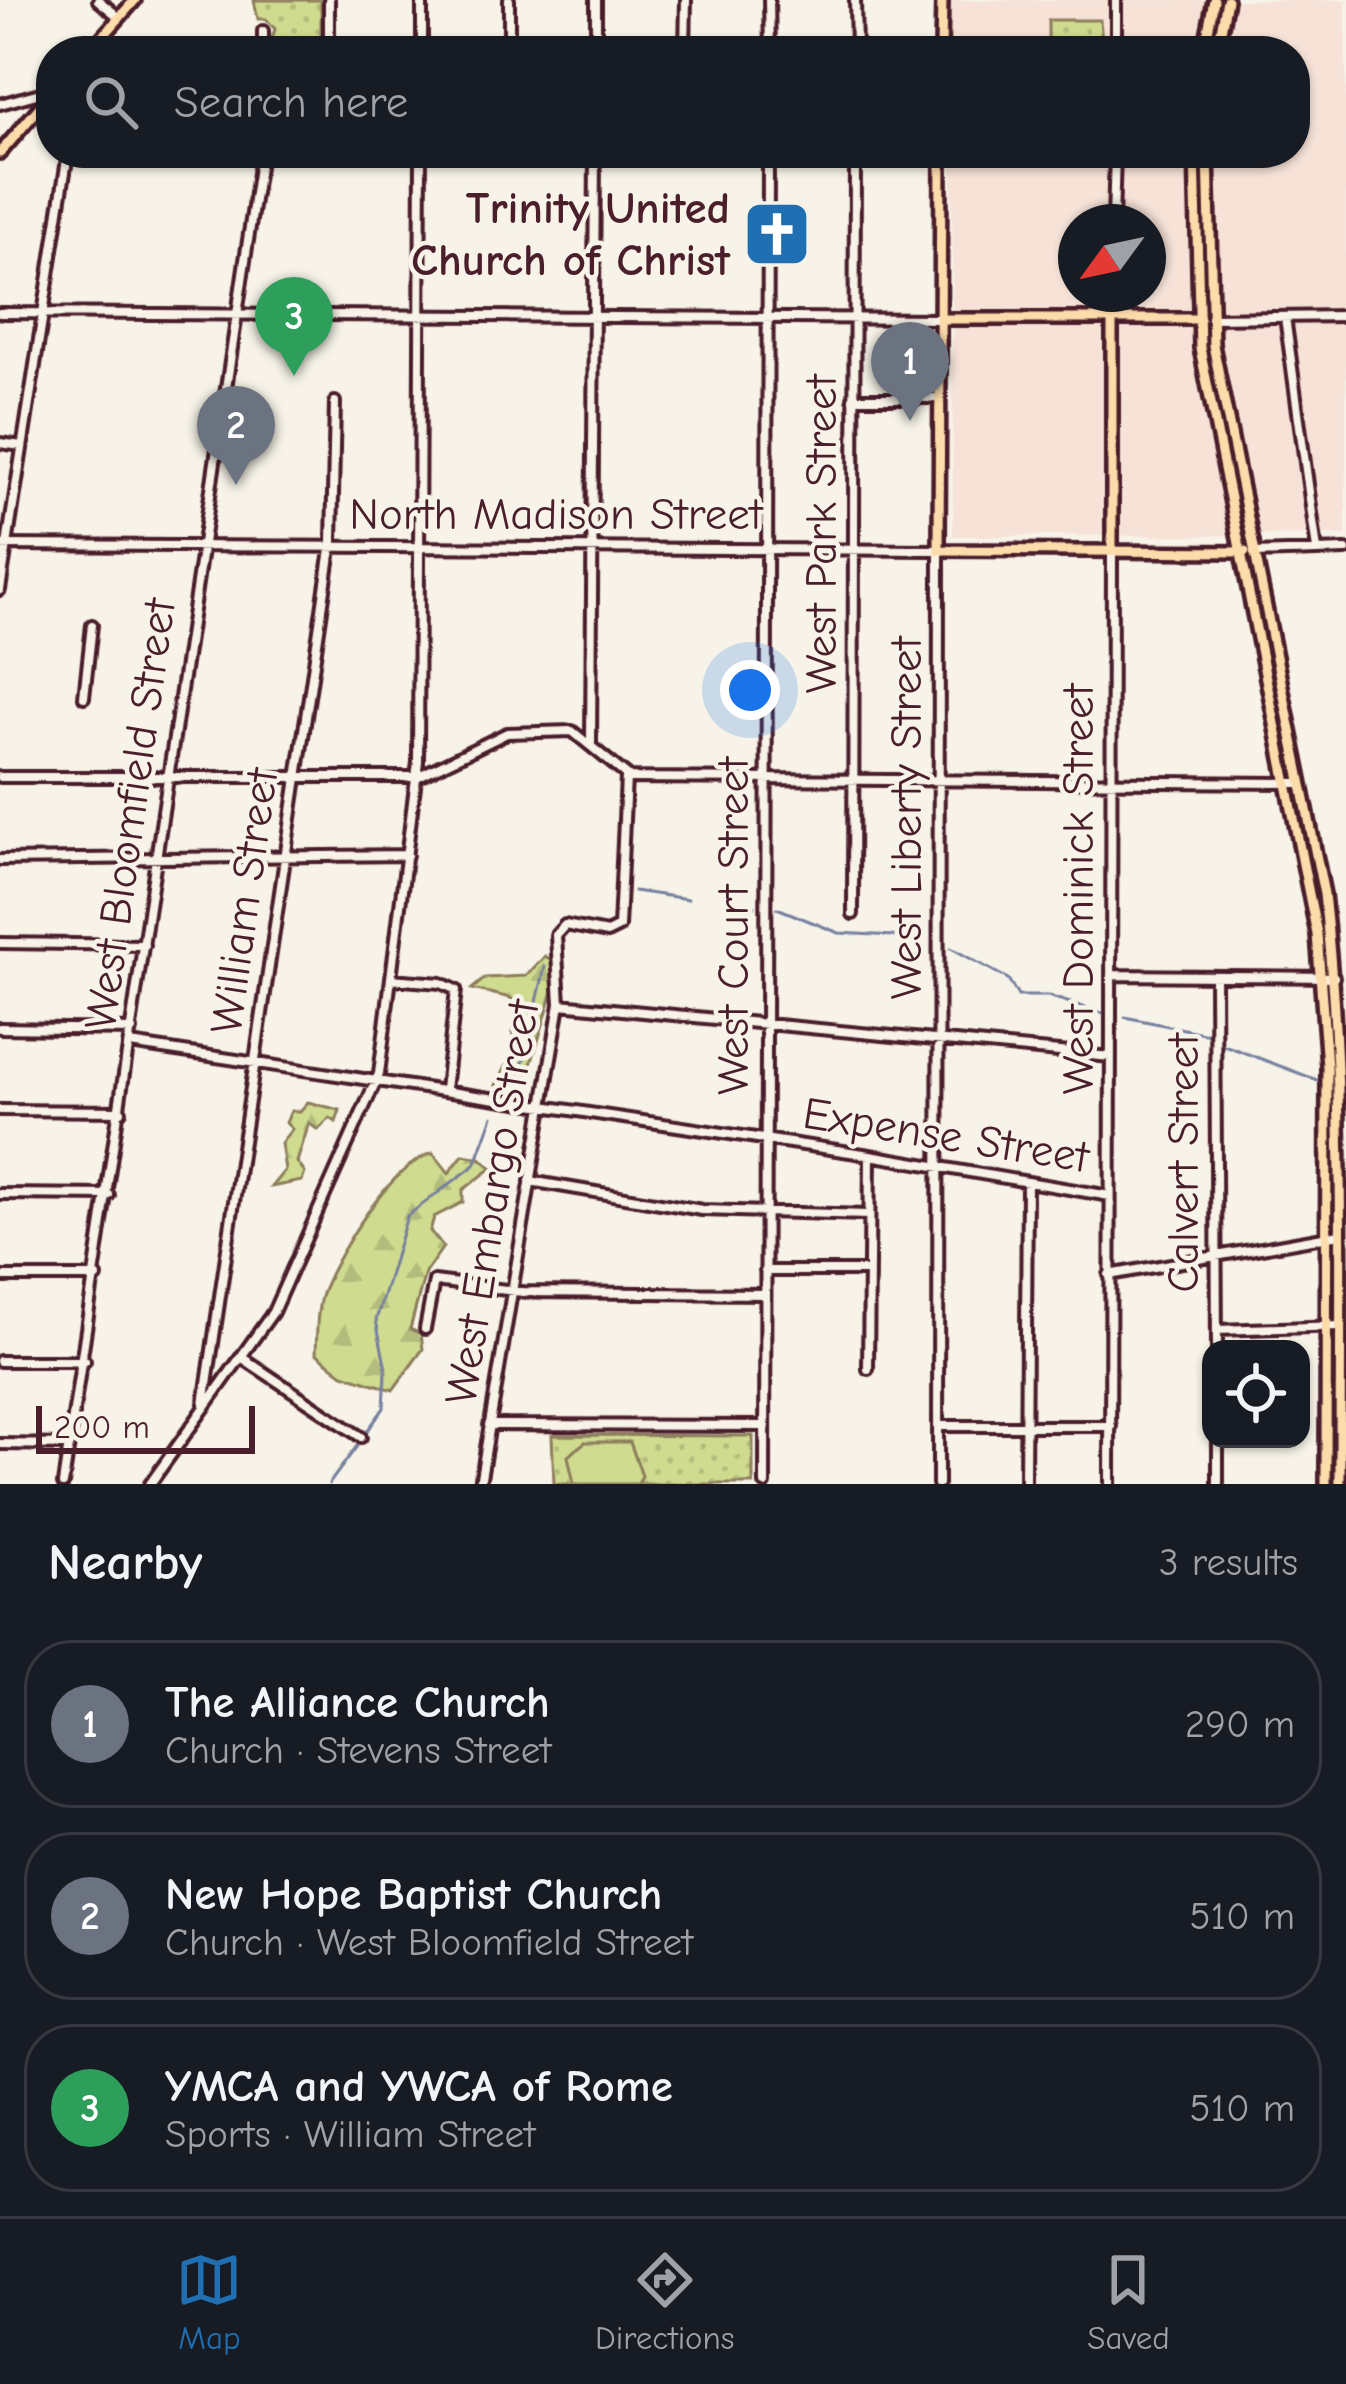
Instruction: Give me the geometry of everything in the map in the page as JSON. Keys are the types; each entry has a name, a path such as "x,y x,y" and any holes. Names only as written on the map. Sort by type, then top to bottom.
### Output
{"main road":[{"path":"104,36 135,0"},
{"path":"941,36 942,0"},
{"path":"1207,36 1214,0"},
{"path":"1220,36 1227,0"},
{"path":"0,153 36,110"},
{"name":"West Liberty Street","path":"939,550 941,168"},
{"path":"1195,168 1196,319 1321,976 1326,1484"},
{"path":"1208,168 1211,318 1324,894 1334,976 1340,1484"},
{"path":"941,320 1211,318"},
{"name":"West Dominick Street","path":"1112,320 1112,551"},
{"name":"North Madison Street","path":"939,550 1255,553"}],"street":[{"path":"98,0 120,18"},
{"path":"329,0 329,36"},
{"path":"422,0 422,36"},
{"path":"508,0 509,36"},
{"path":"596,0 596,36"},
{"path":"685,36 686,0"},
{"path":"770,0 770,36"},
{"path":"856,0 856,36"},
{"path":"1116,0 1116,36"},
{"path":"263,31 263,36"},
{"path":"0,104 36,96"},
{"path":"0,590 66,168"},
{"name":"West Bloomfield Street","path":"64,1484 86,1361 259,168"},
{"path":"150,1484 273,1312 377,1081 417,777 421,168"},
{"path":"591,744 595,168"},
{"name":"West Court Street","path":"765,1484 768,168"},
{"name":"West Park Street","path":"853,914 855,168"},
{"path":"1113,204 1114,168"},
{"name":"West Dominick Street","path":"1112,312 1112,320"},
{"path":"0,314 941,320"},
{"path":"1211,318 1346,316"},
{"path":"1285,317 1317,550"},
{"path":"853,398 940,398"},
{"name":"William Street","path":"204,1409 330,546 334,402"},
{"path":"0,443 22,446"},
{"name":"North Madison Street","path":"4,544 939,550"},
{"name":"West Liberty Street","path":"938,1484 939,550"},
{"path":"1255,553 1346,550"},
{"name":"West Dominick Street","path":"1110,1484 1112,551"},
{"path":"84,697 92,625"},
{"path":"0,777 417,777 507,733 572,731 626,777 1301,783"},
{"name":"West Embargo Street","path":"480,1484 560,1004 558,931 572,925 607,933 619,927 626,777"},
{"path":"0,860 407,855"},
{"path":"0,944 144,945"},
{"path":"1111,975 1334,976"},
{"name":"Calvert Street","path":"1215,976 1217,1340"},
{"path":"391,979 441,982 456,990 445,1090"},
{"path":"560,1004 1111,1057"},
{"path":"0,1028 132,1030"},
{"name":"Expense Street","path":"130,1044 870,1154 1109,1196"},
{"path":"0,1110 121,1111"},
{"path":"868,1369 870,1154"},
{"path":"530,1181 702,1210 868,1215"},
{"path":"1025,1484 1027,1182"},
{"path":"0,1195 109,1196"},
{"path":"1109,1275 1340,1234"},
{"path":"765,1271 868,1271"},
{"path":"0,1277 97,1277"},
{"path":"425,1329 434,1281 512,1291 764,1294"},
{"path":"1217,1330 1340,1326"},
{"path":"241,1357 361,1437"},
{"path":"0,1361 86,1361"},
{"path":"489,1425 765,1426"},
{"path":"938,1426 1111,1426"},
{"path":"0,1444 69,1445"},
{"path":"1218,1448 1218,1484"}],"shaded area":[{"path":"950,0 1346,0 1346,535 953,536 952,168 1310,168 1310,36 950,36"}],"green space":[{"path":"254,0 321,0 321,36 273,36 275,29 266,19 258,19"},
{"path":"1048,20 1100,20 1102,36 1048,36"},
{"path":"545,956 555,962 553,991 524,1088 496,1085 516,1048 513,1032 519,1009 511,998 472,989 485,978 526,976"},
{"path":"308,1102 340,1110 336,1122 330,1118 318,1130 309,1123 297,1162 305,1173 302,1181 271,1187 285,1170 281,1143 292,1129 286,1123 291,1111 300,1111"},
{"path":"433,1153 449,1173 463,1155 480,1158 492,1168 463,1190 463,1202 434,1217 430,1231 443,1247 425,1273 410,1329 421,1334 423,1349 393,1390 343,1374 316,1353 317,1320 332,1271 369,1210 401,1173"},
{"path":"552,1435 753,1436 753,1484 554,1484"},
{"path":"585,1442 630,1442 642,1476 638,1484 574,1484 568,1456"}],"waterway":[{"path":"634,891 688,899"},
{"path":"750,905 755,906"},
{"path":"777,908 839,933 894,936 921,943"},
{"path":"951,948 1008,979 1018,996 1048,996 1102,1013"},
{"path":"518,1085 545,967"},
{"path":"1125,1017 1208,1034"},
{"path":"1224,1045 1317,1080"},
{"path":"365,1434 384,1408 386,1369 376,1320 407,1216 475,1165 493,1116"},
{"path":"329,1484 360,1442"}],"place":[{"name":"Trinity United Church of Christ","path":"777,234"},
{"name":"YMCA and YWCA of Rome","path":"294,376"},
{"name":"The Alliance Church","path":"910,421"},
{"name":"New Hope Baptist Church","path":"236,485"}]}
